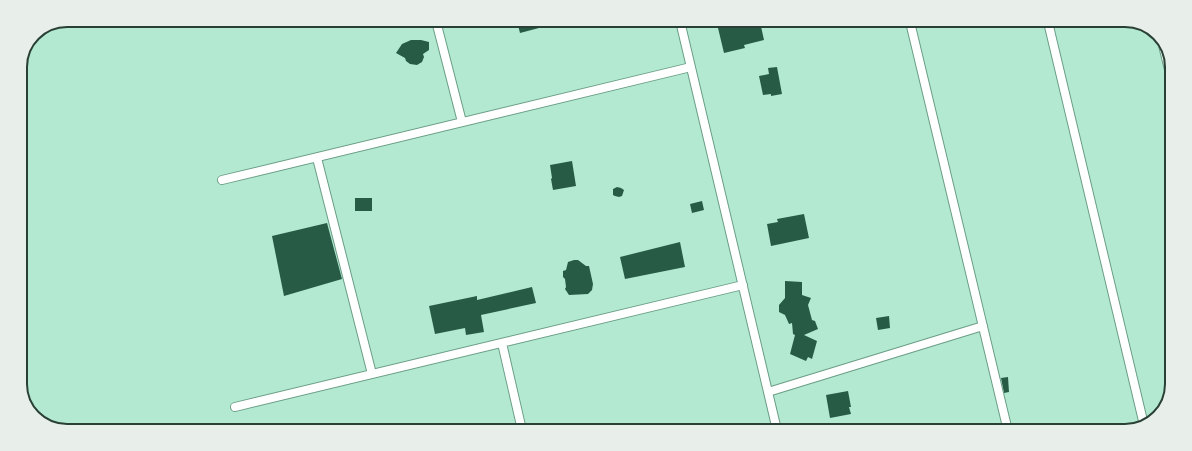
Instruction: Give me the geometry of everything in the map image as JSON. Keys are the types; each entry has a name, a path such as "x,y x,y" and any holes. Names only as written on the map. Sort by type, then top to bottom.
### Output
{"street":[{"path":"438,27 462,122"},
{"path":"681,27 776,424"},
{"path":"911,27 1006,424"},
{"path":"1049,27 1143,420"},
{"path":"222,180 691,67"},
{"path":"317,158 372,374"},
{"path":"235,407 742,285"},
{"path":"768,392 983,326"},
{"path":"502,343 521,424"}],"building":[{"path":"518,27 539,27 539,28 520,33"},
{"path":"761,27 764,40 744,45 745,48 724,53 718,28"},
{"path":"411,40 429,42 429,50 423,54 424,57 422,62 417,65 410,64 405,58 396,53 402,44"},
{"path":"777,67 782,94 771,96 771,94 763,95 759,76 769,74 768,68"},
{"path":"572,161 576,186 553,190 550,165"},
{"path":"617,187 624,190 622,196 619,197 613,195 613,189"},
{"path":"355,198 372,198 372,211 355,211"},
{"path":"702,201 704,210 692,213 690,204"},
{"path":"804,214 809,238 771,246 767,224 778,222 777,219"},
{"path":"327,223 342,279 284,296 272,236"},
{"path":"680,242 685,267 625,279 620,257"},
{"path":"578,260 586,266 589,266 593,284 592,290 588,294 569,295 565,289 566,287 563,271 566,270 568,262"},
{"path":"785,281 802,282 802,295 811,298 808,305 812,320 815,321 818,329 804,335 817,341 812,359 808,357 806,361 790,354 795,335 793,334 792,323 789,324 785,315 779,312 779,305 785,298"},
{"path":"532,287 536,303 481,315 484,332 466,335 465,328 435,334 429,306 477,296 477,300"},
{"path":"889,316 890,328 878,330 876,318"},
{"path":"1008,377 1009,392 1004,393 1001,378"},
{"path":"848,391 851,414 830,418 826,395"}]}
